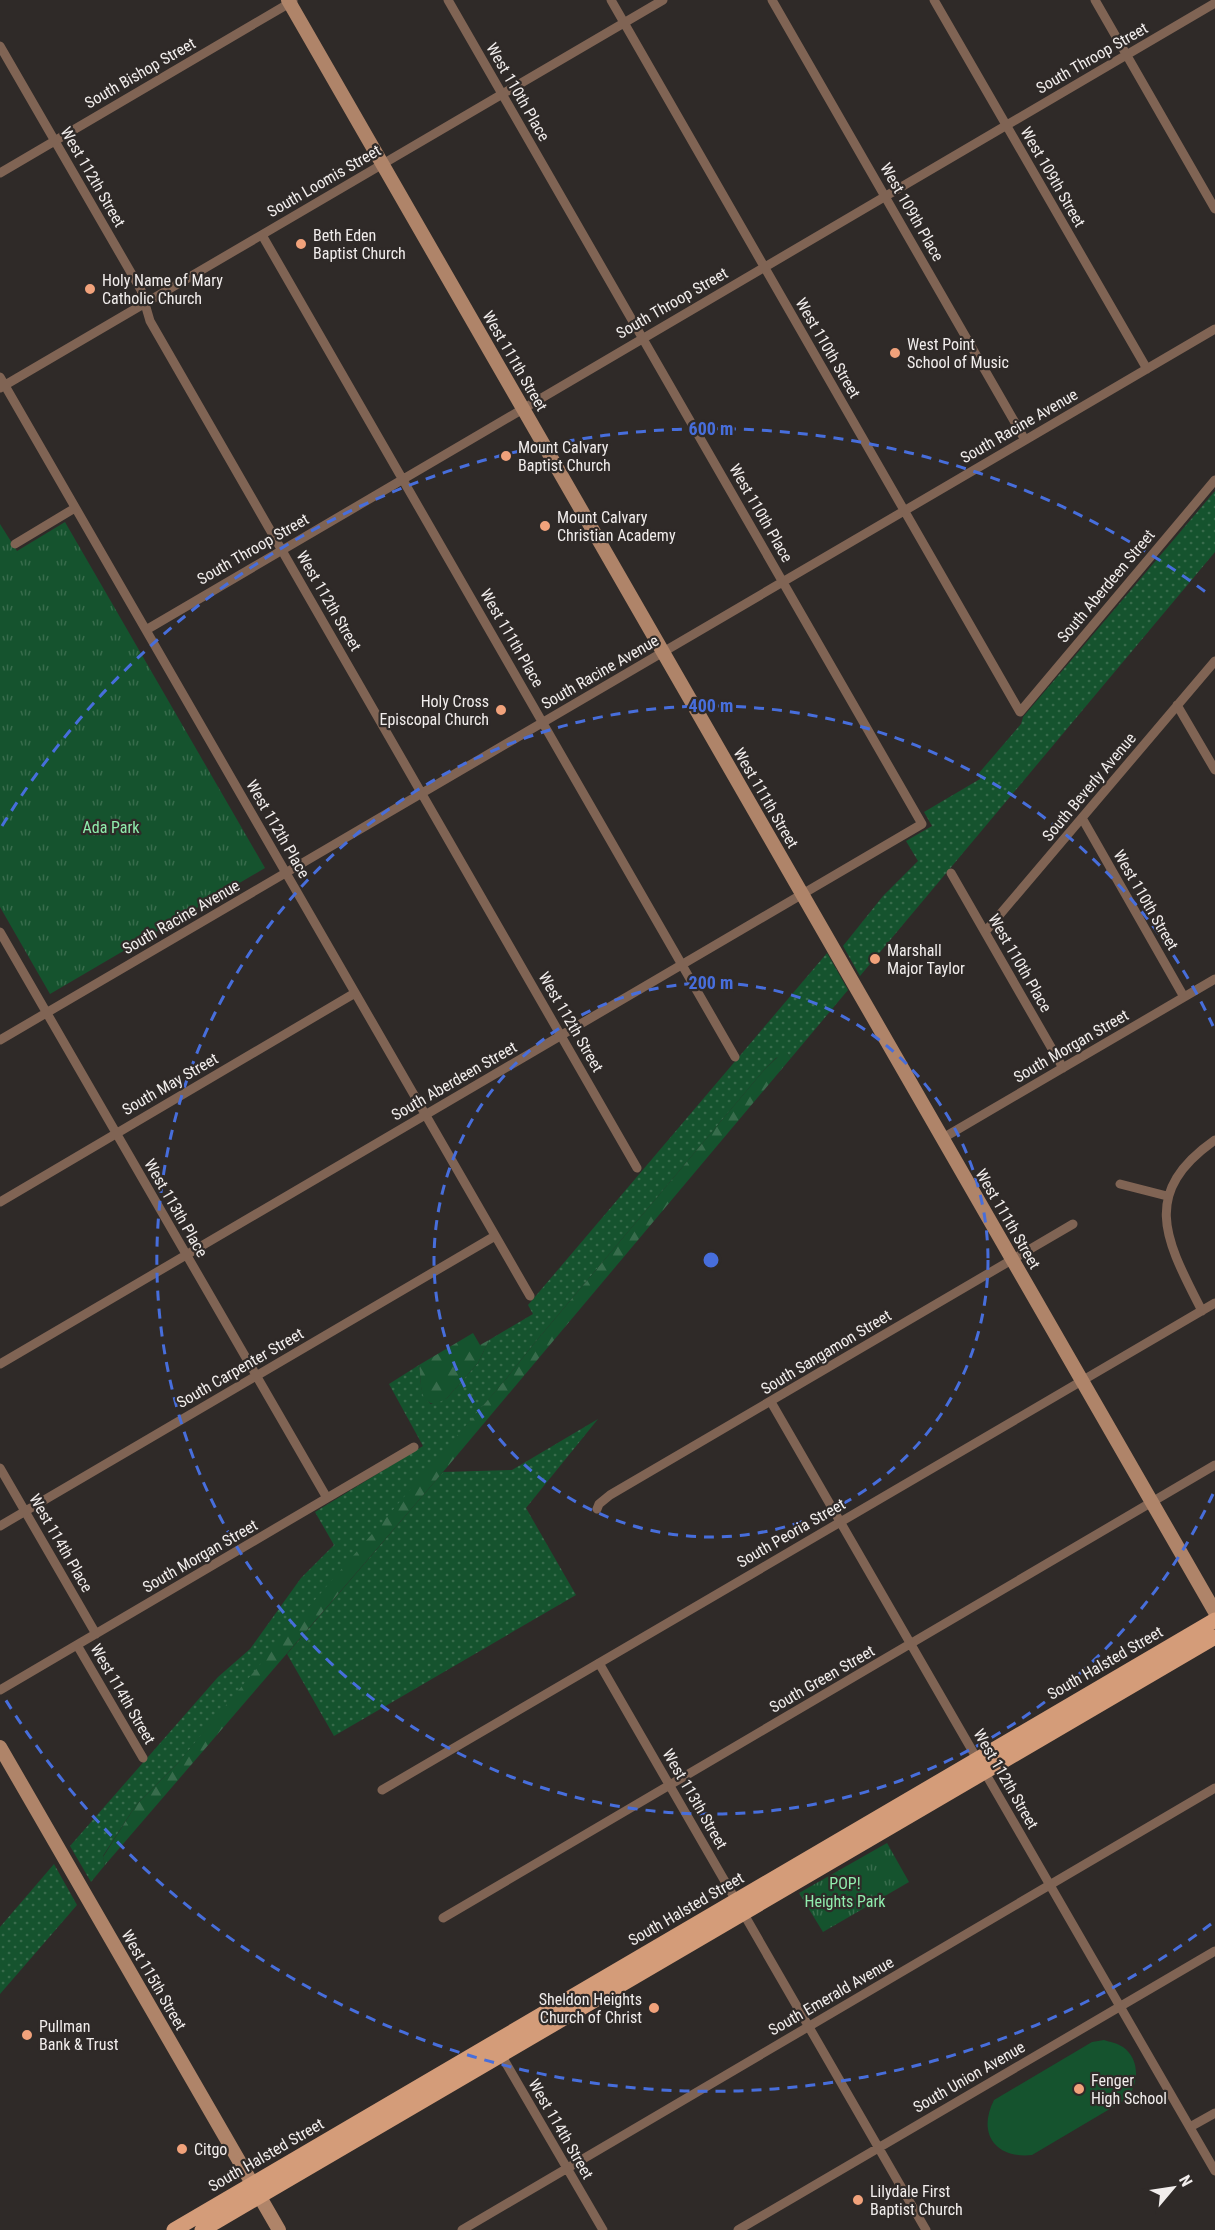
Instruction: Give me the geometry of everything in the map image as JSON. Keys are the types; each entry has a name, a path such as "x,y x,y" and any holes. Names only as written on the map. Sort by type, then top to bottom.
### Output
{"main road":[{"name":"West 111th Street","path":"291,1 1215,1612"},
{"name":"South Halsted Street","path":"981,1766 1215,1620"},
{"name":"South Halsted Street","path":"174,2230 256,2190 981,1766 1215,1637"},
{"name":"West 115th Street","path":"0,1747 279,2230"},
{"name":"South Halsted Street","path":"201,2230 256,2190"}],"street":[{"name":"West 110th Place","path":"447,0 922,824"},
{"name":"West 110th Street","path":"611,0 1020,712"},
{"name":"South Loomis Street","path":"2,384 145,304 663,0"},
{"name":"West 109th Place","path":"772,0 1025,440"},
{"name":"West 109th Street","path":"934,0 1147,369"},
{"path":"1095,0 1215,209"},
{"name":"South Bishop Street","path":"0,173 291,1"},
{"name":"South Throop Street","path":"146,630 1215,3"},
{"name":"West 112th Street","path":"0,46 141,290 150,321 637,1168"},
{"name":"West 111th Place","path":"262,235 735,1057"},
{"name":"South Racine Avenue","path":"0,1040 1215,329"},
{"name":"West 112th Place","path":"2,384 530,1296"},
{"name":"South Aberdeen Street","path":"1020,712 1215,480"},
{"path":"15,544 75,508"},
{"name":"South Beverly Avenue","path":"985,932 1215,660"},
{"path":"1177,705 1215,770"},
{"name":"West 110th Street","path":"1082,818 1184,997"},
{"name":"South Aberdeen Street","path":"0,1364 922,824"},
{"name":"West 110th Place","path":"951,873 1063,1068"},
{"name":"West 113th Place","path":"0,932 327,1498"},
{"name":"South Morgan Street","path":"943,1138 1215,979"},
{"name":"South May Street","path":"0,1202 355,993"},
{"path":"1202,1311 1170,1245 1167,1226 1167,1196 1194,1156 1215,1140"},
{"path":"1120,1184 1167,1196"},
{"name":"South Sangamon Street","path":"597,1509 599,1504 610,1495 1073,1224"},
{"name":"South Carpenter Street","path":"0,1526 495,1236"},
{"name":"South Peoria Street","path":"382,1790 1215,1303"},
{"name":"West 112th Street","path":"771,1402 1215,2171"},
{"name":"South Morgan Street","path":"0,1690 414,1447"},
{"name":"South Green Street","path":"443,1918 1215,1465"},
{"name":"West 114th Place","path":"0,1468 96,1634"},
{"name":"West 114th Street","path":"77,1645 143,1758"},
{"name":"West 113th Street","path":"599,1663 926,2230"},
{"name":"South Emerald Avenue","path":"462,2230 1215,1788"},
{"name":"South Union Avenue","path":"738,2230 1215,1950"},
{"name":"West 114th Street","path":"498,2048 603,2230"},
{"path":"1190,2127 1215,2113"}],"green space":[{"path":"1215,491 1215,552 860,976 843,946 883,896 918,861 906,841 932,826 924,812 980,779 979,773 1021,724 1023,717"},
{"name":"Ada Park","path":"65,522 265,868 50,994 0,907 0,524 17,551"},
{"path":"827,953 848,990 791,1058 787,1053 776,1058 764,1070 506,1379 177,1764 136,1805 103,1856 105,1865 91,1882 70,1846 218,1677 250,1649 301,1578 334,1545 315,1512 423,1446 389,1384 419,1365 422,1391 427,1400 431,1404 447,1398 478,1363 489,1340 533,1314 528,1305"},
{"path":"782,1053 787,1053 791,1058 443,1472 105,1865 103,1857 136,1805 177,1764 288,1631 506,1379 764,1070"},
{"path":"473,1333 480,1345 489,1340 478,1363 447,1398 436,1404 430,1403 423,1395 419,1365"},
{"path":"598,1419 526,1508 576,1595 334,1736 287,1654 443,1472 512,1470"},
{"name":"POP! Heights Park","path":"887,1843 909,1882 823,1932 799,1893"},
{"path":"54,1864 77,1905 0,1994 0,1927"},
{"path":"1104,2040 1123,2047 1133,2059 1135,2081 1125,2100 1032,2155 1008,2153 999,2148 989,2133 989,2112 994,2100 1092,2042"}],"place":[{"name":"Beth Eden Baptist Church","path":"301,244"},
{"name":"Holy Name of Mary Catholic Church","path":"90,289"},
{"name":"West Point School of Music","path":"895,353"},
{"name":"Mount Calvary Baptist Church","path":"506,456"},
{"name":"Mount Calvary Christian Academy","path":"545,526"},
{"name":"Holy Cross Episcopal Church","path":"501,710"},
{"name":"Marshall Major Taylor","path":"875,959"},
{"name":"Sheldon Heights Church of Christ","path":"654,2008"},
{"name":"Pullman Bank & Trust","path":"27,2035"},
{"name":"Fenger High School","path":"1079,2089"},
{"name":"Citgo","path":"182,2149"},
{"name":"Lilydale First Baptist Church","path":"858,2200"}]}
